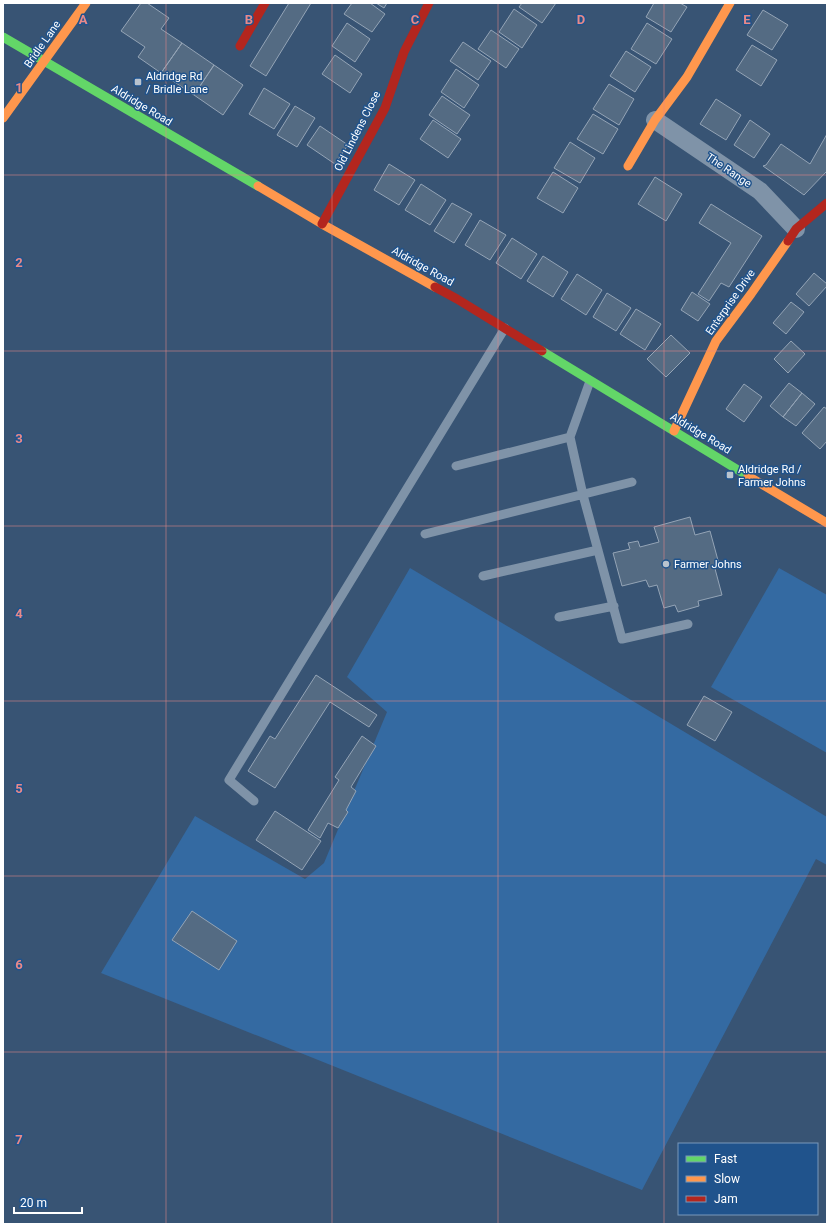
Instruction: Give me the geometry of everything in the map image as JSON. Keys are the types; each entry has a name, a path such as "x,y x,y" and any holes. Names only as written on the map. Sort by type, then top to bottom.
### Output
{"street":[{"name":"Bridle Lane","path":"3,118 45,62 86,3"},
{"path":"240,46 265,3"},
{"name":"Old Lindens Close","path":"322,224 385,108 404,52 429,3"},
{"path":"628,166 655,120 687,77 730,3"},
{"name":"Aldridge Road","path":"3,37 322,224 457,299 590,381 827,523"},
{"name":"The Range","path":"655,120 760,191 796,229"},
{"name":"Enterprise Drive","path":"674,431 716,341 796,229 827,203"}],"lane":[{"path":"254,801 229,780 505,328"},
{"path":"590,381 570,437 583,495 622,639 688,624"},
{"path":"456,466 570,437"},
{"path":"426,534 632,482"},
{"path":"483,576 598,550"},
{"path":"559,617 614,606"}],"shaded area":[{"path":"410,568 827,817 827,865 816,859 642,1190 101,973 195,816 305,879 324,863 387,712 347,677"},
{"path":"779,568 827,595 827,753 711,687"}],"building":[{"path":"141,3 147,3 169,18 161,29 182,43 161,73 138,57 145,47 121,31"},
{"path":"289,3 311,3 266,76 250,66"},
{"path":"352,3 370,3 385,14 372,32 344,14"},
{"path":"376,3 387,3 384,8"},
{"path":"522,3 556,3 542,23 519,7"},
{"path":"654,3 680,3 687,7 671,32 646,17"},
{"path":"514,9 537,25 522,48 499,32"},
{"path":"763,10 788,25 772,50 747,35"},
{"path":"347,23 370,39 355,62 332,46"},
{"path":"647,23 672,39 656,64 631,49"},
{"path":"491,30 519,49 506,68 478,49"},
{"path":"463,42 491,61 478,80 450,61"},
{"path":"182,43 214,65 194,95 161,73"},
{"path":"752,45 777,60 761,86 736,70"},
{"path":"626,51 651,67 635,92 610,76"},
{"path":"335,55 362,74 350,93 322,74"},
{"path":"214,65 243,85 223,115 194,95"},
{"path":"456,69 479,85 464,108 441,92"},
{"path":"609,84 634,99 619,125 593,109"},
{"path":"264,88 290,104 274,129 249,114"},
{"path":"442,96 470,115 457,134 429,115"},
{"path":"716,99 741,115 726,140 700,124"},
{"path":"295,106 315,118 297,147 277,135"},
{"path":"593,114 618,129 603,154 577,139"},
{"path":"433,120 461,139 448,158 420,139"},
{"path":"750,120 770,134 754,158 734,145"},
{"path":"320,126 348,145 335,164 307,145"},
{"path":"827,134 827,171 804,195 763,166 766,165 781,144 810,164"},
{"path":"570,142 595,158 580,183 554,168"},
{"path":"389,164 415,180 399,205 374,190"},
{"path":"553,172 578,188 563,213 537,198"},
{"path":"655,177 682,194 666,221 638,204"},
{"path":"421,184 446,200 430,225 405,210"},
{"path":"452,203 472,214 454,243 434,231"},
{"path":"711,204 762,236 729,287 721,283 709,301 698,294 731,243 699,223"},
{"path":"480,220 506,235 490,260 465,245"},
{"path":"512,238 537,254 521,279 496,263"},
{"path":"543,256 568,272 553,297 527,281"},
{"path":"814,273 827,284 827,286 809,306 796,294"},
{"path":"577,274 602,290 586,315 561,299"},
{"path":"692,292 710,304 698,321 681,310"},
{"path":"607,293 631,308 616,331 593,317"},
{"path":"791,302 804,312 786,334 773,323"},
{"path":"636,309 661,324 645,350 620,334"},
{"path":"671,335 690,353 666,377 647,359"},
{"path":"791,341 805,354 788,373 774,359"},
{"path":"789,383 802,393 783,417 770,406"},
{"path":"744,384 762,397 744,422 726,409"},
{"path":"802,393 815,404 796,426 783,417"},
{"path":"824,407 827,409 827,441 820,449 802,433"},
{"name":"Farmer Johns","path":"690,517 695,535 710,531 719,564 714,565 722,595 698,601 699,606 678,612 675,605 664,608 657,585 649,587 646,580 622,586 613,553 630,549 628,543 638,541 640,547 659,542 654,527"},
{"path":"316,675 377,715 369,727 330,702 275,788 248,771 270,736 275,739"},
{"path":"704,696 732,712 715,741 687,725"},
{"path":"362,736 376,746 351,787 356,791 346,810 348,812 338,828 328,823 320,838 308,830 339,780 335,777"},
{"path":"275,811 321,841 302,870 256,840"},
{"path":"192,911 237,941 219,970 172,940"}],"traffic: fast":[{"path":"3,37 258,186"},
{"path":"542,351 748,476"}],"traffic: slow":[{"path":"3,118 86,3"},
{"path":"628,166 655,120 687,77 730,3"},
{"path":"258,186 322,224 435,287"},
{"path":"674,431 716,341 788,241"},
{"path":"748,476 827,523"}],"traffic: jam":[{"path":"240,46 265,3"},
{"path":"322,224 385,108 404,52 429,3"},
{"path":"788,241 796,229 827,203"},
{"path":"435,287 542,351"}],"place":[{"name":"Aldridge Rd / Bridle Lane","path":"138,82"},
{"name":"Aldridge Rd / Farmer Johns","path":"730,475"},
{"name":"Farmer Johns","path":"666,564"}]}
